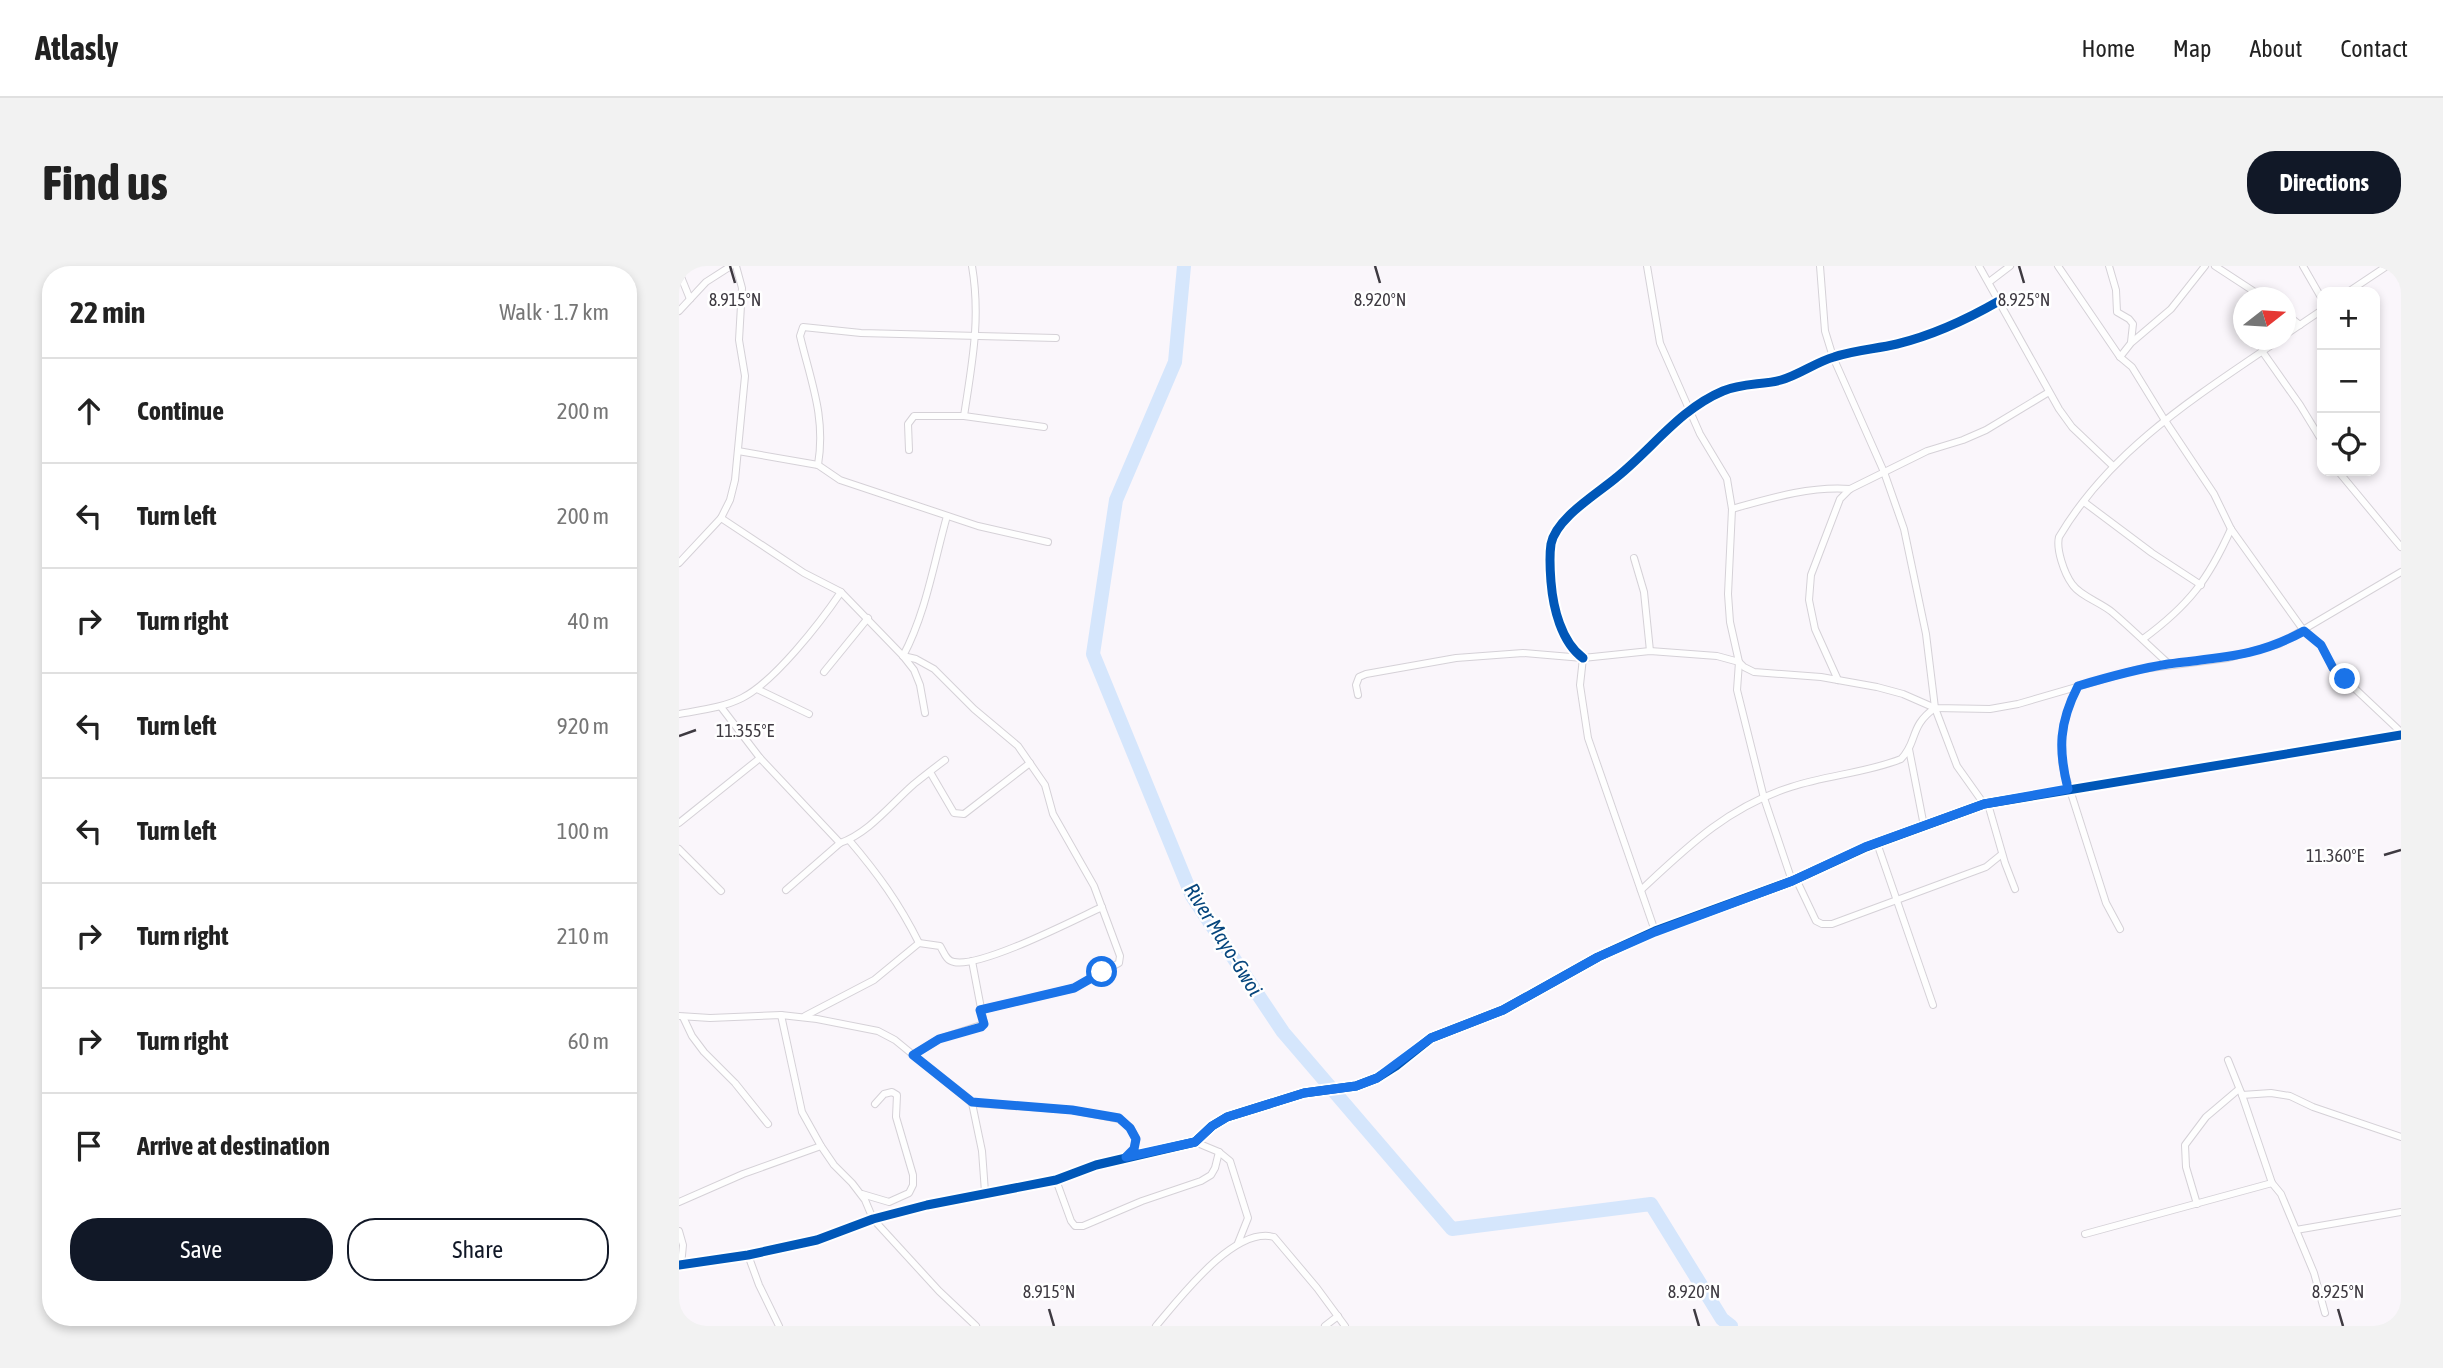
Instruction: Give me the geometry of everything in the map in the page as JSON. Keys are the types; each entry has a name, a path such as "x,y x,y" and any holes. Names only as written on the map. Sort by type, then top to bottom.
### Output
{"street":[{"path":"679,311 706,282 734,266 742,288 739,340 745,376 730,500 721,519 679,563"},
{"path":"964,416 977,336 972,266"},
{"path":"1647,266 1660,343 1700,434 1727,479 1733,509 1728,593 1730,622 1739,662 1737,690 1764,797 1794,880 1811,914 1822,925 1832,924 1986,867 2002,854"},
{"path":"1820,266 1825,331 1833,357 1884,472 1904,529 1926,634 1935,708 1957,766 1986,804 2015,889"},
{"path":"1979,266 2049,392 2072,427 2113,466"},
{"path":"1989,282 2010,266"},
{"path":"2058,266 2120,357 2132,367 2214,494 2231,528 2304,631 2321,645 2333,668 2401,734"},
{"path":"2109,266 2116,290 2117,312 2133,324 2130,343"},
{"path":"2120,357 2130,343 2159,321 2205,266"},
{"path":"2215,266 2247,287"},
{"path":"2303,266 2317,290"},
{"path":"2356,287 2387,266"},
{"path":"679,272 690,299"},
{"path":"1583,658 1576,653 1561,628 1551,588 1551,542 1561,524 1619,475 1669,427 1690,410 1723,391 1747,384 1783,379 1833,357 1930,335 1965,320 1999,300"},
{"path":"2296,328 2317,313"},
{"path":"2296,322 2300,325"},
{"path":"818,465 822,442 821,420 800,337 803,327 861,333 1056,338"},
{"path":"2169,664 2110,610 2077,589 2070,580 2057,544 2064,529 2113,466 2164,419 2262,351 2317,434"},
{"path":"1838,680 1815,629 1809,600 1811,575 1840,499 1850,489 1927,451 1986,430 2049,392"},
{"path":"909,450 908,424 914,416 964,416 1044,427"},
{"path":"738,451 818,465 841,480 947,516 1011,535 1048,542"},
{"path":"2342,476 2401,547"},
{"path":"1733,509 1822,488 1850,489"},
{"path":"2084,502 2152,553 2201,585"},
{"path":"903,656 913,638 947,516"},
{"path":"721,519 768,547 804,573 841,593 914,670 920,684 925,713"},
{"path":"2143,639 2180,608 2201,585 2210,573 2231,528"},
{"path":"1634,558 1644,592 1650,651"},
{"path":"1358,695 1356,685 1359,677 1376,671 1456,658 1523,653 1603,658 1650,651 1717,656 1739,662 1754,672 1838,680 1903,694 1935,708 1990,709 2018,704 2115,675 2169,664 2228,658 2279,644 2401,572"},
{"path":"679,714 721,707 757,689 820,623 841,593"},
{"path":"824,672 867,618"},
{"path":"903,656 916,659 934,669 974,709 1018,746 1045,785 1056,821 1086,869 1120,956 1119,963 1074,988 980,1010"},
{"path":"1583,658 1580,685 1588,738 1655,932"},
{"path":"2078,686 2069,705 2060,748 2068,789 2106,903 2120,929"},
{"path":"757,689 809,714"},
{"path":"721,707 760,758 840,843"},
{"path":"1641,890 1705,831 1746,805 1791,787 1890,764 1901,759 1923,717 1935,708"},
{"path":"679,1231 683,1245 680,1265 748,1255 817,1240 873,1219 985,1192 1056,1180 1126,1157 1195,1142 1212,1126 1227,1117 1304,1093 1356,1086 1377,1078 1431,1038 1503,1010 1550,986 1575,968 1655,932 1794,880 1877,843 1986,804 2401,734"},
{"path":"1909,747 1924,826"},
{"path":"679,824 760,758"},
{"path":"786,890 840,843 849,840 945,760"},
{"path":"930,772 954,813 958,815 964,814 1030,763"},
{"path":"849,840 883,879 901,906 919,943"},
{"path":"1877,843 1933,1005"},
{"path":"679,849 722,891"},
{"path":"803,1017 874,980 919,943 940,946 948,960 972,961 1017,946 1102,906"},
{"path":"913,1055 939,1039 984,1024 972,961"},
{"path":"768,1124 735,1083 704,1052 681,1016 781,1015 879,1031 895,1040 972,1102 1072,1110 1119,1118 1130,1128 1136,1139 1134,1149 1126,1157"},
{"path":"781,1015 802,1112 821,1146 834,1166 860,1193 873,1219 939,1291 976,1326"},
{"path":"2228,1060 2271,1183 2281,1194 2314,1273 2325,1313"},
{"path":"860,1193 889,1202 909,1194 913,1185 913,1175 896,1117 897,1095 892,1092 884,1094 875,1104"},
{"path":"2197,1204 2186,1167 2185,1144 2206,1117 2241,1092 2290,1096 2313,1107 2401,1137"},
{"path":"972,1102 982,1151 985,1192"},
{"path":"1195,1142 1219,1152 1230,1161 1248,1218 1238,1243"},
{"path":"679,1202 743,1174 821,1146"},
{"path":"1056,1180 1071,1221 1075,1226 1083,1226 1211,1175 1219,1152"},
{"path":"2085,1234 2271,1183"},
{"path":"2296,1230 2401,1212"},
{"path":"1156,1326 1192,1283 1238,1243 1256,1236 1274,1237 1345,1326"},
{"path":"748,1255 779,1326"},
{"path":"1325,1326 1338,1316"}],"waterway":[{"name":"River Mayo-Gwoi","path":"1184,266 1175,362 1116,500 1093,654 1192,896 1283,1032 1452,1229 1651,1204 1722,1319 1731,1326"}],"cycle path":[{"path":"1583,658 1569,643 1556,613 1550,563 1554,534 1578,507 1630,466 1680,418 1723,391 1781,380 1827,359 1924,336 1962,321 1999,301"},
{"path":"679,1265 748,1255 817,1240 873,1219 927,1205 1056,1180 1096,1165 1195,1142 1212,1126 1227,1117 1304,1093 1356,1086 1377,1078 1396,1066 1431,1038 1503,1010 1598,957 1655,931 1792,881 1866,847 1984,804 2401,735"}],"route":[{"path":"1102,972 1074,988 1038,999 980,1010 984,1024 981,1027 939,1039 913,1055 972,1102 1072,1110 1119,1118 1130,1128 1136,1139 1134,1149 1126,1157 1195,1142 1212,1126 1227,1117 1267,1107 1304,1093 1356,1086 1377,1078 1431,1038 1503,1010 1598,957 1655,932 1792,881 1865,847 1984,804 2068,789 2060,748 2069,705 2078,686 2135,670 2254,652 2279,644 2304,631 2321,645 2333,668 2345,679"}]}
